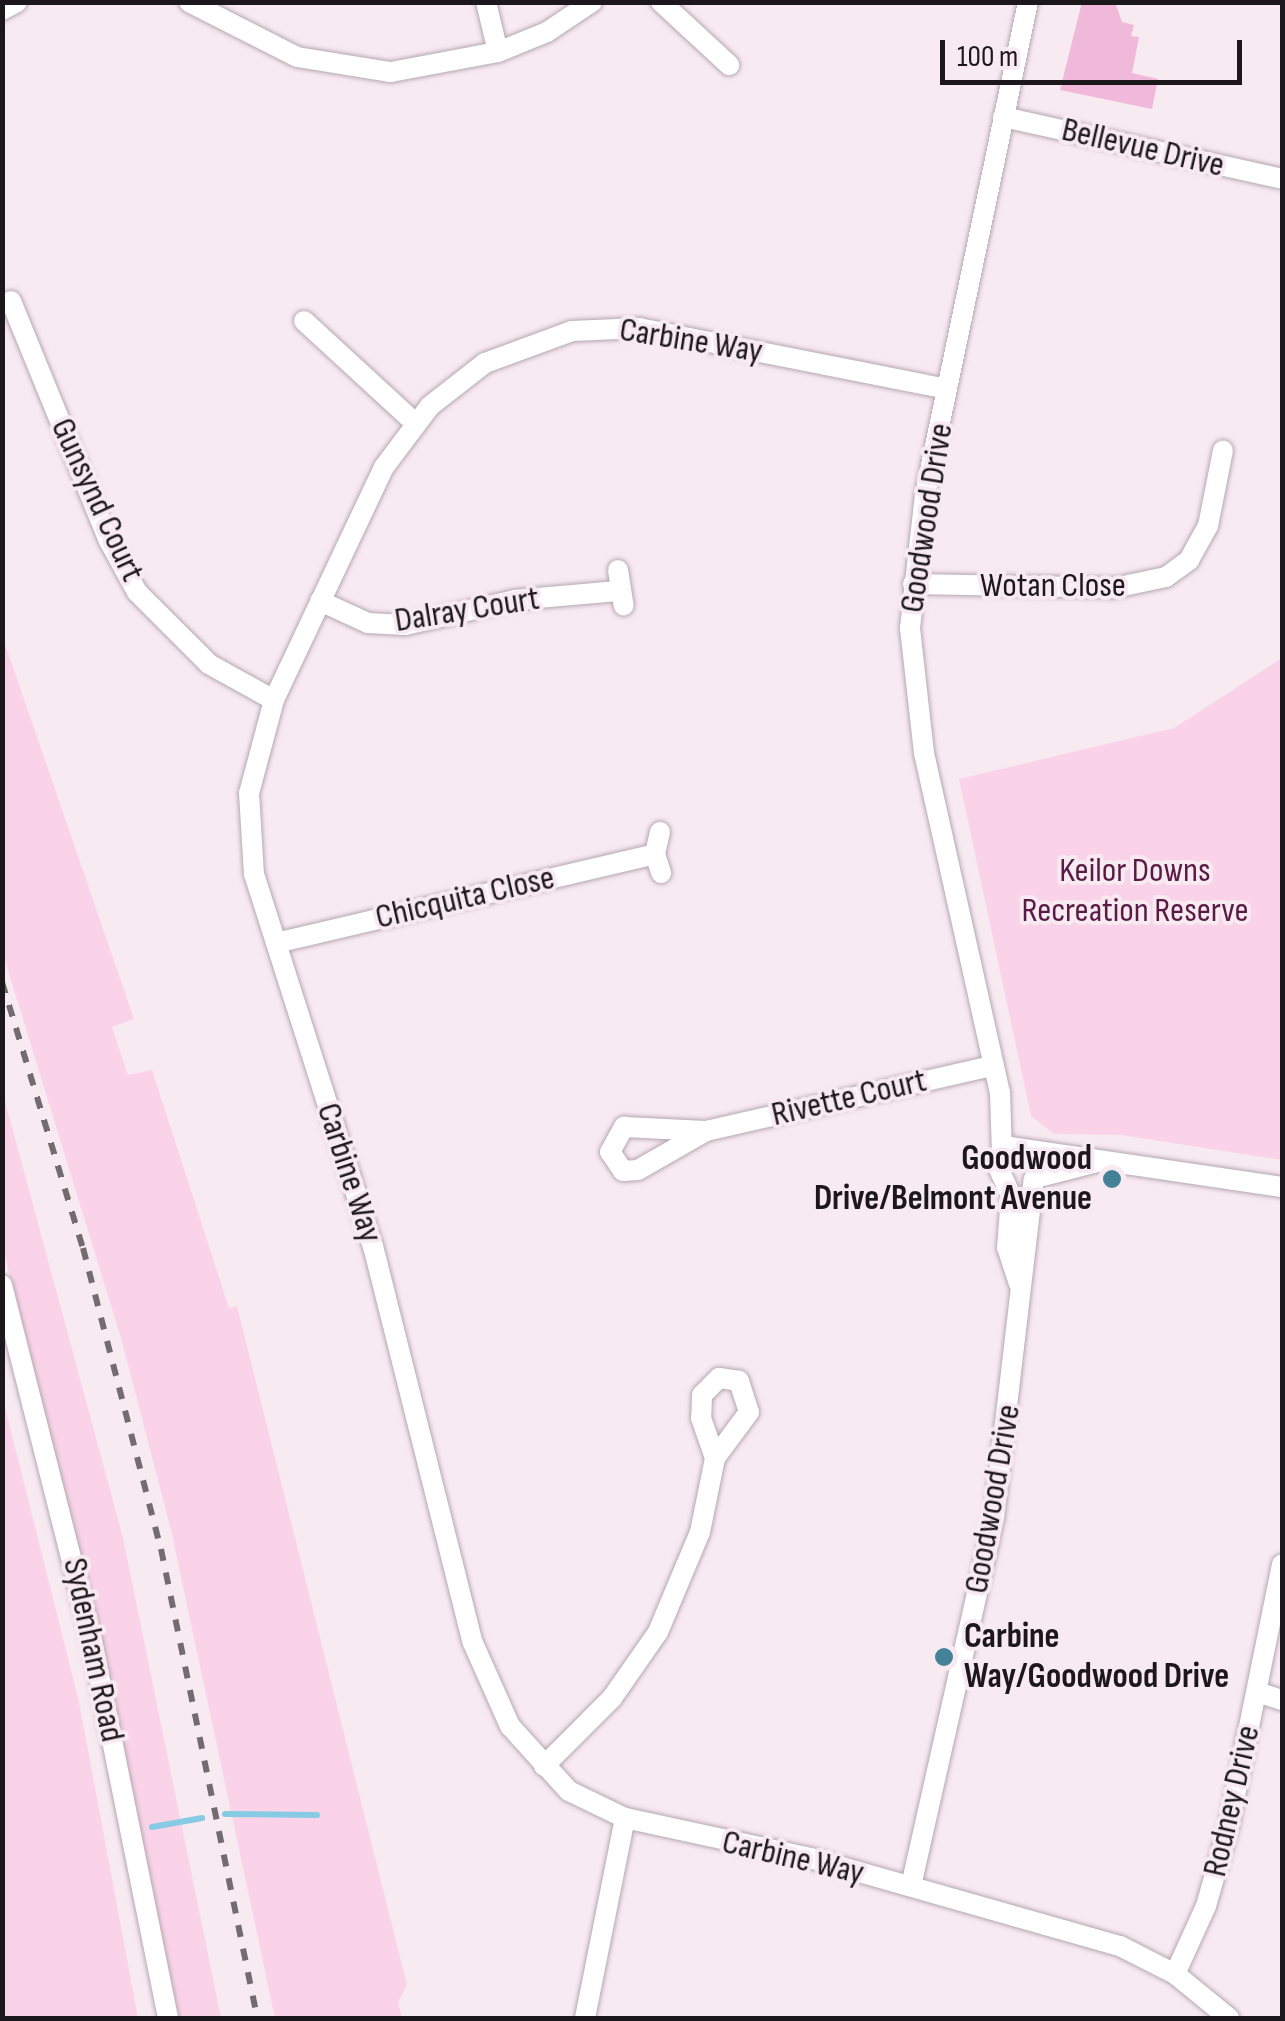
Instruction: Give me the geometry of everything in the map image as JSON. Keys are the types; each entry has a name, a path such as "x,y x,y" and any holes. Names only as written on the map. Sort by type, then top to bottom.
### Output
{"street":[{"path":"2,10 18,2"},
{"path":"190,2 252,38 342,67 392,72 498,52 548,32 592,2"},
{"path":"486,2 498,52"},
{"path":"661,2 731,67"},
{"name":"Goodwood Drive","path":"1002,1155 1000,1093 916,710 912,584 947,389 1028,2"},
{"name":"Bellevue Drive","path":"1003,116 1282,174"},
{"name":"Gunsynd Court","path":"13,297 108,540 137,592 210,664 274,700"},
{"path":"304,321 415,423"},
{"name":"Carbine Way","path":"947,389 678,332 605,327 540,340 486,363 415,423 384,467 274,700 257,745 248,819 254,874 395,1322 472,1642 510,1726 544,1766 569,1791 625,1818 911,1886 1120,1946 1175,1974 1230,2018"},
{"name":"Wotan Close","path":"912,584 1114,588 1166,577 1189,560 1208,526 1223,450"},
{"name":"Dalray Court","path":"320,602 368,623 405,625 515,600 620,589"},
{"name":"Chicquita Close","path":"276,943 658,864 660,832"},
{"name":"Rivette Court","path":"706,1131 993,1066"},
{"name":"Goodwood Drive","path":"1000,1093 1029,1148"},
{"path":"1029,1148 1039,1162 1035,1178"},
{"path":"1104,1161 1018,1186 1006,1181 1002,1155 1029,1148 1282,1187"},
{"name":"Goodwood Drive","path":"911,1886 994,1517 1015,1370 1019,1284 1035,1178"},
{"name":"Goodwood Drive","path":"1006,1181 1012,1214 1007,1248 1019,1284"},
{"name":"Sydenham Road","path":"2,1285 92,1636 168,2018"},
{"path":"544,1766 612,1698 658,1632 700,1532 714,1458"},
{"name":"Rodney Drive","path":"1175,1974 1206,1906 1282,1564"},
{"path":"1256,1692 1282,1700"},
{"path":"585,2018 625,1818"}],"green space":[{"path":"3,638 134,1019 112,1027 128,1075 152,1070 229,1308 237,1306 407,1985 398,2002 402,2018 275,2018 171,1530 121,1338 3,954"},
{"name":"Keilor Downs Recreation Reserve","path":"1282,658 1282,1160 1121,1135 1054,1134 1031,1116 959,779 1174,728"},
{"path":"2,1090 123,1538 221,2018 179,2018 122,1740 3,1248"},
{"path":"3,1399 79,1702 138,2018 3,2018"}],"building":[{"path":"1082,2 1115,2 1122,22 1134,25 1131,36 1139,37 1132,73 1158,79 1152,109 1060,90"}],"waterway":[{"path":"225,1814 317,1815"},
{"path":"152,1827 202,1818"}],"railway":[{"path":"2,982 83,1248 161,1549 257,2018"}],"place":[{"name":"Goodwood Drive/Belmont Avenue","path":"1112,1179"},
{"name":"Carbine Way/Goodwood Drive","path":"944,1657"}]}
